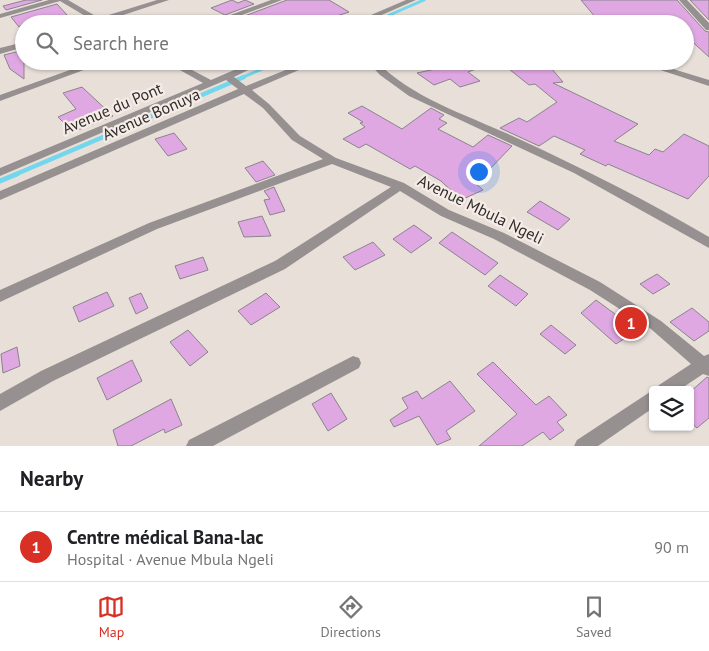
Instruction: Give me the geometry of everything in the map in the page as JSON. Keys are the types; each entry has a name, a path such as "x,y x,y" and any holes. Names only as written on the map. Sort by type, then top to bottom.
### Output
{"street":[{"path":"0,16 57,0"},
{"path":"64,0 90,15"},
{"path":"122,15 165,0"},
{"path":"236,15 278,0"},
{"path":"384,0 396,6"},
{"path":"375,15 412,0"},
{"path":"683,0 709,28"},
{"path":"0,51 15,47"},
{"path":"0,98 79,70"},
{"path":"185,70 210,83"},
{"name":"Avenue du Pont","path":"0,172 210,83 234,82 251,70"},
{"name":"Avenue Bonuya","path":"0,196 234,82 281,70"},
{"path":"378,70 414,95 466,117 560,162 664,216 709,243"},
{"path":"668,70 709,83"},
{"name":"Avenue Mbula Ngeli","path":"234,82 266,106 296,138 332,160 400,186 445,213 552,262 595,286 656,325 707,365"},
{"path":"0,296 153,226 332,160"},
{"path":"0,403 47,376 280,265 400,186"},
{"path":"195,446 353,363"},
{"path":"672,386 707,365"},
{"path":"583,446 649,401"}],"building":[{"path":"26,0 42,0 6,10 3,6"},
{"path":"232,0 238,3 245,0 254,4 225,15 211,8"},
{"path":"287,0 329,0 349,12 340,15 247,15"},
{"path":"581,0 677,0 691,15 594,15"},
{"path":"690,0 709,0 709,20"},
{"path":"57,4 67,15 18,15"},
{"path":"694,19 705,31 709,32 709,57 694,43"},
{"path":"15,52 15,70 24,70 24,79 10,69 4,55"},
{"path":"431,70 473,70 468,72 480,81 460,87 450,79 434,85 417,73"},
{"path":"510,70 553,70 563,82 553,83 638,124 614,141 649,155 655,149 663,152 684,134 709,146 709,176 688,199 608,164 606,166 580,154 585,150 554,136 539,146 500,128 519,118 527,122 557,102 535,84 529,85"},
{"path":"82,87 113,116 73,132 58,117 76,109 63,93"},
{"path":"362,106 402,129 431,108 444,115 439,119 447,123 438,129 473,147 488,135 512,146 487,172 473,181 483,190 461,200 441,181 415,166 410,169 366,144 359,148 343,139 365,127 360,123 363,122 348,113"},
{"path":"174,133 187,149 168,156 155,139"},
{"path":"263,161 275,175 256,182 245,168"},
{"path":"274,187 285,211 270,215 264,200 270,199 264,191"},
{"path":"540,201 570,219 558,230 527,212"},
{"path":"262,216 271,236 244,237 238,222"},
{"path":"414,225 432,238 411,253 393,239"},
{"path":"452,232 498,263 485,275 439,243"},
{"path":"373,242 385,255 355,270 343,257"},
{"path":"203,257 208,270 180,279 175,266"},
{"path":"657,274 670,284 653,294 640,284"},
{"path":"500,275 528,294 516,306 488,286"},
{"path":"107,292 114,306 79,322 73,307"},
{"path":"141,293 148,308 136,314 129,298"},
{"path":"266,293 280,307 251,325 238,311"},
{"path":"596,300 623,320 628,317 644,326 616,344 581,313"},
{"path":"692,308 709,322 709,331 694,341 670,322"},
{"path":"551,325 576,345 565,354 540,334"},
{"path":"188,330 208,352 190,366 170,342"},
{"path":"17,347 20,366 3,373 1,354"},
{"path":"132,360 142,381 107,400 97,378"},
{"path":"493,362 536,405 549,396 567,415 557,422 564,430 550,440 543,432 522,446 479,446 517,414 477,374"},
{"path":"707,377 709,378 709,418 697,428 694,425 694,388"},
{"path":"450,381 475,411 446,431 451,439 437,445 419,416 394,427 390,420 408,408 402,398 417,391 422,399"},
{"path":"331,393 347,419 328,431 312,404"},
{"path":"171,399 182,425 165,433 164,429 131,446 118,446 113,430"}],"waterway":[{"path":"390,15 424,0"},
{"path":"241,78 260,70"},
{"path":"14,175 244,77"},
{"path":"0,181 17,174"}],"place":[{"name":"Centre médical Bana-lac","path":"631,323"}]}
